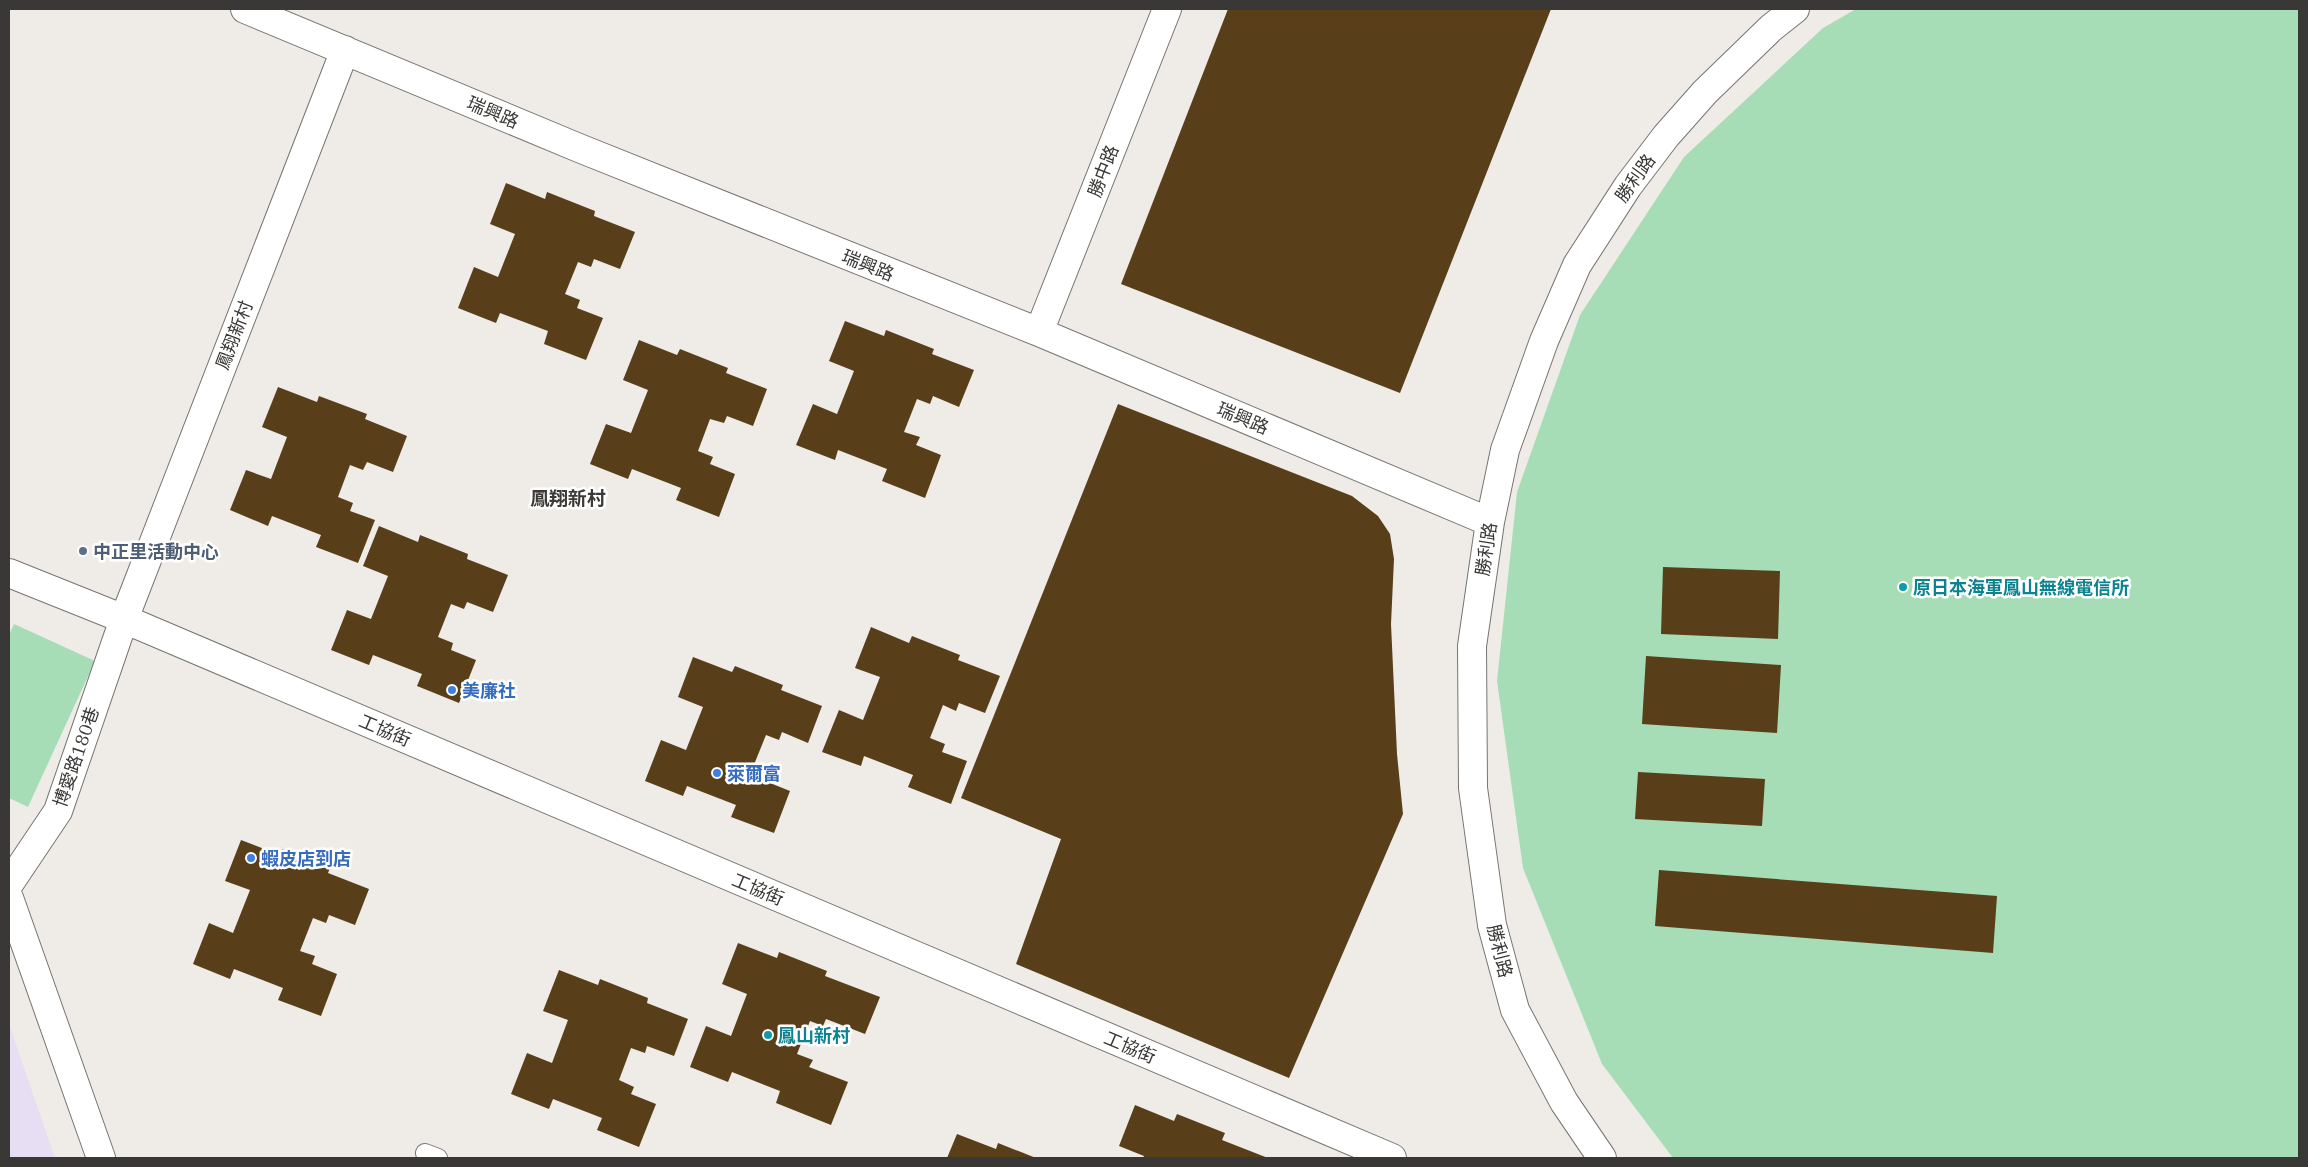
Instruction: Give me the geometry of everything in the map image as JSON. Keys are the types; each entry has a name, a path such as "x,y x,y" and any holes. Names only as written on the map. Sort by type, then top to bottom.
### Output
{"street":[{"name":"瑞興路","path":"245,9 588,152 1039,332 1490,522"},
{"name":"勝中路","path":"1039,332 1167,9"},
{"name":"勝利路","path":"1602,1158 1564,1102 1515,1010 1492,925 1473,788 1472,646 1490,522 1505,450 1544,341 1577,265 1628,186 1666,136 1704,92 1771,28 1795,9"},
{"name":"鳳翔新村","path":"124,619 345,50"},
{"name":"工協街","path":"9,573 124,619 1392,1158"},
{"name":"博愛路180巷","path":"9,884 58,811 124,619"},
{"path":"9,898 101,1158"}],"shaded area":[{"path":"9,1024 55,1158 9,1158"}],"green space":[{"name":"原日本海軍鳳山無線電信所","path":"1856,9 2299,9 2299,1158 1673,1158 1602,1064 1523,868 1497,681 1517,492 1580,315 1684,157 1823,28"},
{"path":"14,624 95,661 28,807 9,798 9,635"}],"building":[{"path":"1228,9 1551,9 1400,393 1121,284"},
{"path":"506,183 545,199 547,192 595,211 594,216 635,232 620,269 594,259 591,267 578,262 565,294 580,300 577,308 603,318 586,360 544,344 548,331 500,313 496,323 458,308 474,267 498,277 515,234 490,224"},
{"path":"845,321 884,336 886,330 934,349 932,354 974,370 959,407 933,396 930,404 917,399 904,432 920,437 916,445 941,455 925,498 882,481 887,469 838,450 835,460 796,445 813,404 837,414 854,371 829,361"},
{"path":"639,340 677,355 680,349 728,368 726,373 767,389 753,426 727,416 724,423 710,419 698,451 713,457 710,464 735,474 719,517 676,500 681,488 632,469 628,479 590,464 606,424 631,433 648,390 623,380"},
{"path":"278,387 317,402 319,396 367,414 365,419 407,436 393,472 367,462 363,470 350,465 338,497 353,503 350,511 375,520 358,563 316,547 321,535 272,516 268,526 230,510 246,470 271,479 287,437 262,427"},
{"path":"1118,404 1352,496 1378,516 1390,534 1394,559 1391,624 1397,754 1403,814 1289,1078 1016,964 1061,839 961,798"},
{"path":"379,526 418,542 420,535 468,554 467,559 508,575 493,612 467,602 464,609 451,604 438,637 453,643 451,650 476,660 459,703 417,686 422,674 373,655 369,665 331,650 347,610 371,619 388,576 363,566"},
{"path":"1663,567 1780,571 1778,639 1661,634"},
{"path":"871,627 909,643 912,636 960,655 958,660 1000,676 985,713 959,703 956,711 943,705 930,738 945,744 942,752 967,761 951,804 908,787 913,775 864,756 861,766 822,752 839,710 863,720 880,677 855,668"},
{"path":"1646,656 1781,665 1777,733 1642,724"},
{"path":"693,657 732,672 735,666 783,685 781,690 822,706 808,743 782,732 779,740 766,735 753,767 768,773 765,781 790,791 774,833 731,817 736,805 687,786 683,796 645,781 661,740 686,750 703,707 678,697"},
{"path":"1638,772 1765,779 1762,826 1635,819"},
{"path":"241,840 280,855 282,849 330,868 328,873 369,889 355,925 329,915 326,923 313,918 300,951 315,956 312,964 337,974 321,1016 278,1000 283,988 234,969 230,979 193,964 209,923 233,933 250,890 225,881"},
{"path":"1659,870 1997,896 1993,953 1655,926"},
{"name":"鳳山新村","path":"738,943 777,958 779,952 827,971 825,976 880,997 865,1034 826,1019 823,1026 810,1021 797,1054 813,1060 809,1067 848,1082 831,1125 776,1103 780,1091 732,1072 728,1082 690,1067 706,1026 731,1036 747,994 722,984"},
{"path":"559,970 598,985 600,979 648,998 647,1003 688,1019 674,1056 647,1046 645,1053 631,1048 619,1080 634,1087 631,1094 656,1104 639,1147 597,1130 602,1118 553,1099 549,1109 511,1094 527,1053 552,1063 568,1020 543,1011"},
{"path":"1135,1105 1174,1121 1177,1114 1225,1133 1222,1140 1268,1158 1143,1158 1144,1156 1119,1146"},
{"path":"957,1134 996,1149 998,1143 1036,1158 947,1158"}],"place":[{"name":"中正里活動中心","path":"83,551"},
{"name":"原日本海軍鳳山無線電信所","path":"1903,587"},
{"name":"美廉社","path":"452,690"},
{"name":"萊爾富","path":"717,773"},
{"name":"蝦皮店到店","path":"251,858"},
{"name":"鳳山新村","path":"768,1035"}],"district":[{"name":"鳳翔新村","path":"568,498"}]}
